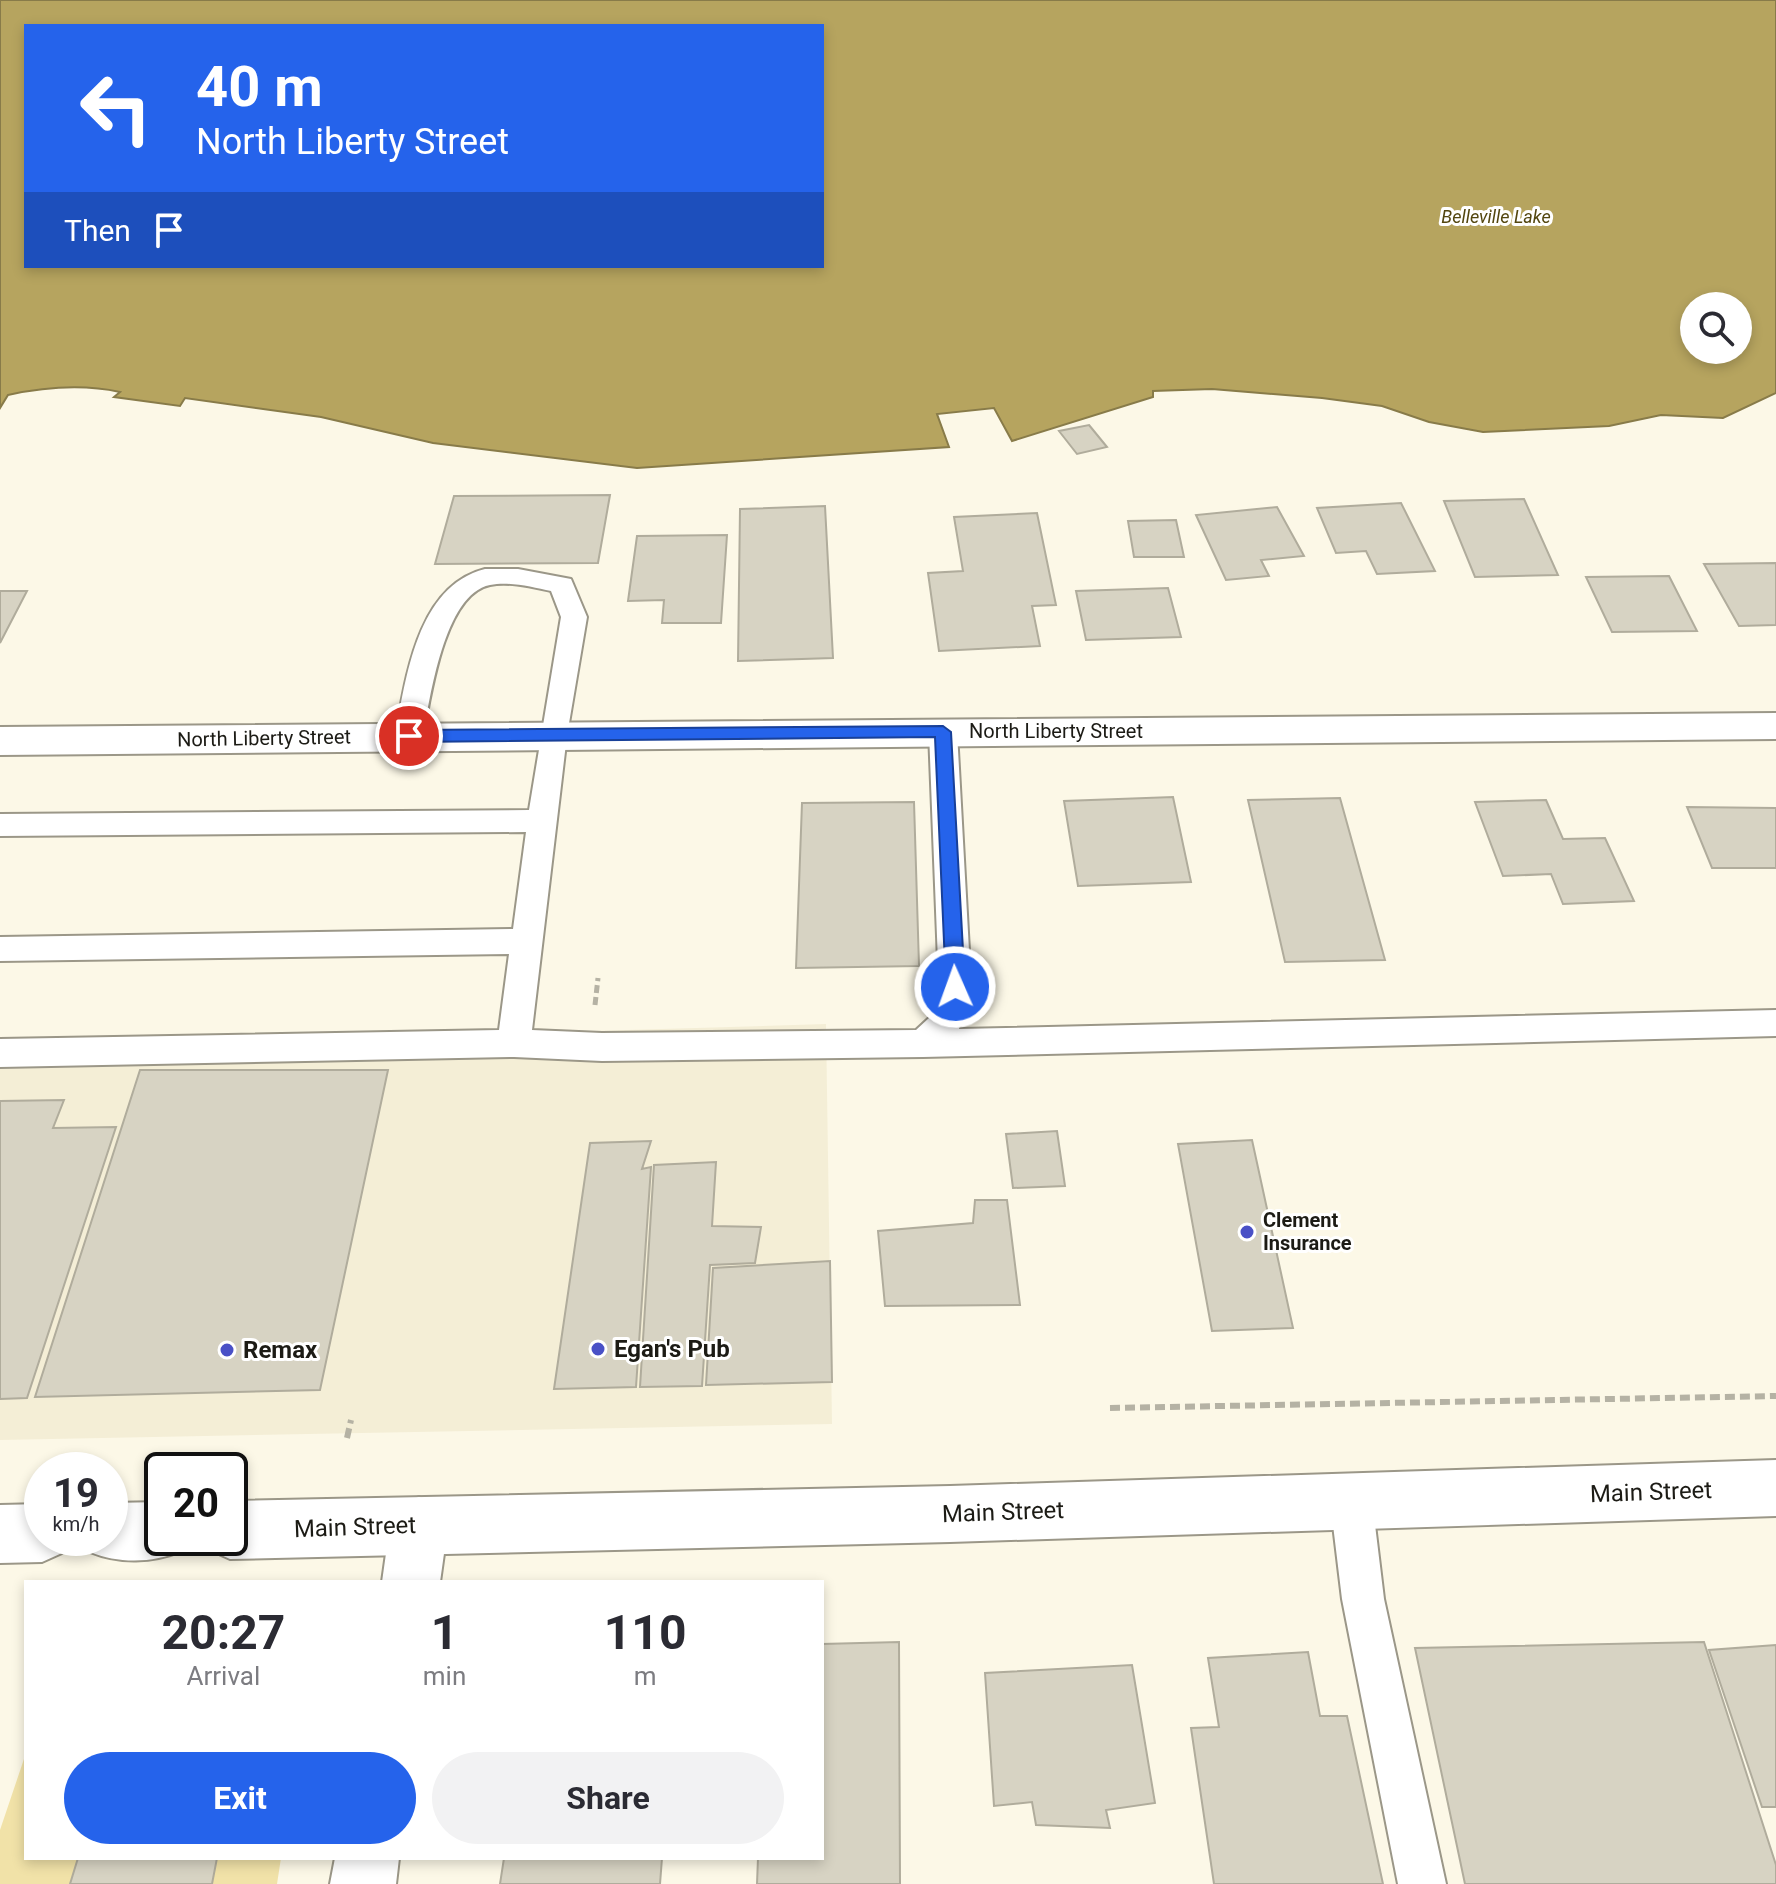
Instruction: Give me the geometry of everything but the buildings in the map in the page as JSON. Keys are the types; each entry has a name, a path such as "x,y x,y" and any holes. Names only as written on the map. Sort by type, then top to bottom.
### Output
{"street":[{"name":"North Liberty Street","path":"0,741 1776,726"},
{"name":"Main Street","path":"248,1530 965,1514 1776,1488"},
{"path":"411,1580 419,1525"},
{"path":"363,1884 367,1860"}],"lane":[{"path":"409,736 435,631 450,604 476,580 522,576 562,585 574,617 553,735 514,1043"},
{"path":"923,1043 944,1025 955,987 943,732"},
{"path":"0,825 544,821"},
{"path":"0,949 527,941"},
{"path":"0,1053 514,1043 588,1047 923,1043 1776,1023"},
{"path":"1351,1500 1363,1599 1422,1884"}],"path":[{"path":"1110,1408 1776,1396"},
{"path":"347,1438 351,1420"}],"shaded area":[{"path":"826,1024 832,1424 0,1440 0,1049"},
{"path":"24,1759 24,1860 281,1860 277,1884 0,1884 0,1830"}],"water":[{"name":"Belleville Lake","path":"0,0 1776,0 1776,393 1723,418 1661,415 1609,426 1483,432 1429,422 1382,406 1322,398 1212,389 1153,391 1153,397 1012,441 994,408 937,414 949,447 637,468 433,443 321,417 185,398 180,406 114,397 120,392 92,388 50,388 8,395 0,408"}],"place":[{"name":"Clement Insurance","path":"1247,1232"},
{"name":"Egan's Pub","path":"598,1349"},
{"name":"Remax","path":"227,1350"}],"route":[{"path":"409,736 943,732 942,767 955,987"}]}
